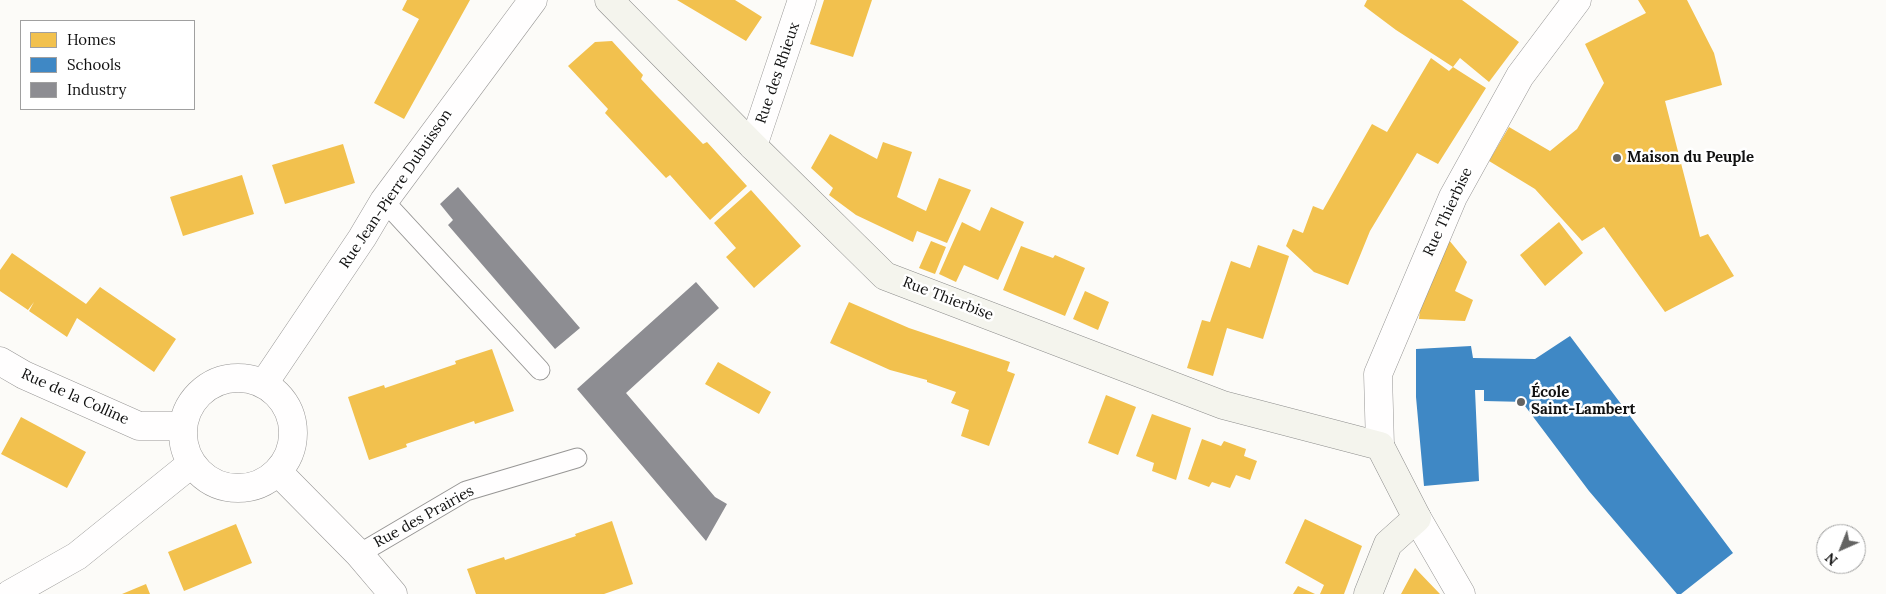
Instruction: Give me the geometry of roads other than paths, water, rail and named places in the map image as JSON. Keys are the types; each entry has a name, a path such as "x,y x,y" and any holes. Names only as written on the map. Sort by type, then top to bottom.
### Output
{"street":[{"name":"Rue Jean-Pierre Dubuisson","path":"265,382 362,238 384,201 533,0"},
{"name":"Rue Thierbise","path":"609,0 885,276 1223,405 1380,446"},
{"name":"Rue des Rhieux","path":"753,146 802,0"},
{"name":"Rue Thierbise","path":"1417,518 1380,446 1378,374 1453,197 1520,76 1577,0"},
{"name":"Rue de la Colline","path":"0,361 24,375 139,426 182,426"},
{"path":"229,376 265,382 290,407 295,442 279,473 249,488 216,485 191,464 183,446 182,426 197,393 229,376"},
{"path":"10,594 77,556 191,464"},
{"name":"Rue des Prairies","path":"279,473 359,554 393,594"},
{"path":"1368,594 1388,544 1417,518 1461,594"}],"lane":[{"path":"384,201 540,370"},
{"name":"Rue des Prairies","path":"359,554 466,491 577,458"}],"place":[{"name":"Maison du Peuple","path":"1617,158"},
{"name":"École Saint-Lambert","path":"1521,402"}]}
